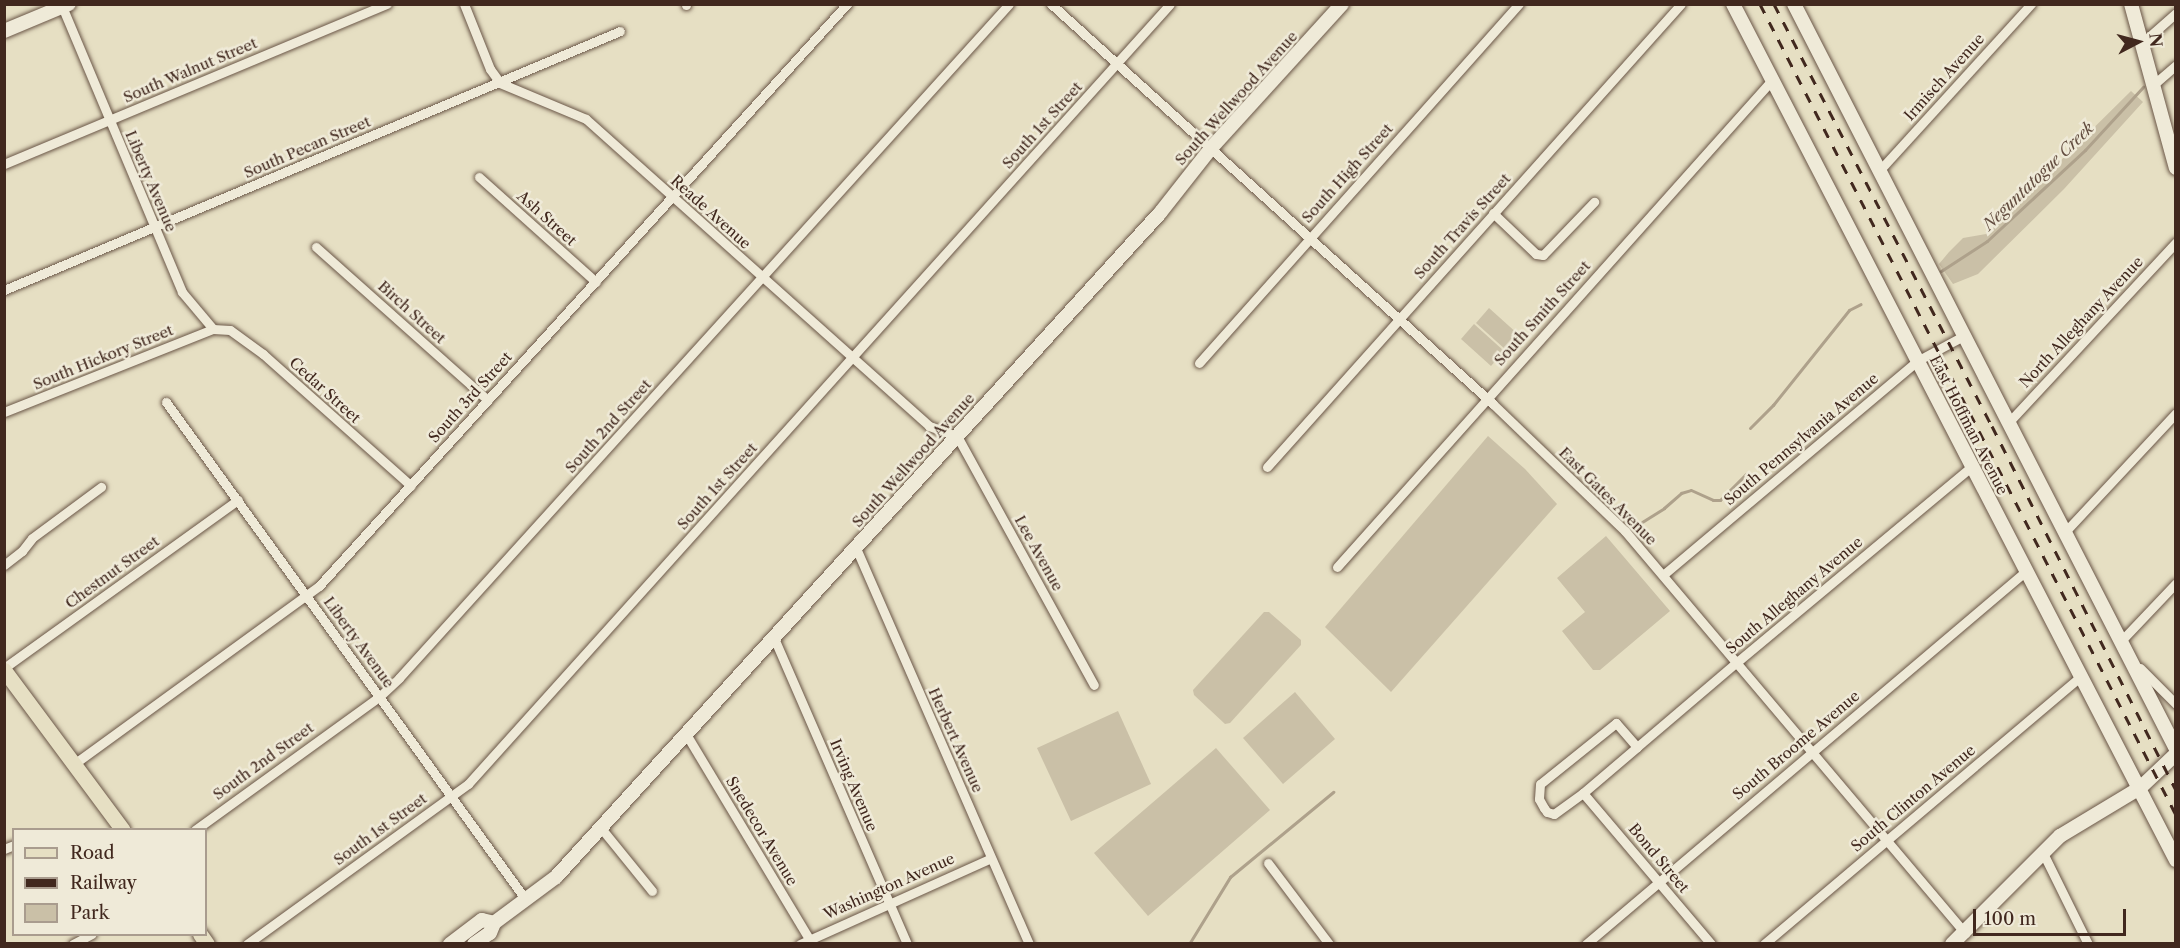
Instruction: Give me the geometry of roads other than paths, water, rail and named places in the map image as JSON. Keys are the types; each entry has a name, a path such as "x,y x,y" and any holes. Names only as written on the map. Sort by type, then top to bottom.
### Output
{"main road":[{"name":"South Wellwood Avenue","path":"474,944 490,933 494,923 556,877 1160,213 1212,147 1342,4"},
{"name":"East Hoffman Avenue","path":"1733,4 2140,788 2175,860"},
{"path":"1794,4 1965,335 2175,751 2140,788 2060,836 2042,851 1952,944"},
{"path":"2131,4 2175,168"},
{"path":"4,31 64,5"},
{"path":"4,669 122,828"},
{"name":"South Wellwood Avenue","path":"450,944 482,920 494,923"}],"street":[{"name":"South Walnut Street","path":"4,164 387,4"},
{"path":"464,4 490,69 500,83"},
{"name":"South 3rd Street","path":"74,764 308,596 411,486 846,4"},
{"name":"South 2nd Street","path":"198,828 380,696 399,678 1009,4"},
{"name":"East Gates Avenue","path":"1051,4 1400,318 1625,531 1965,933"},
{"name":"South 1st Street","path":"247,944 468,784 1170,4"},
{"name":"South High Street","path":"1199,363 1519,4"},
{"name":"South Travis Street","path":"1267,467 1681,4"},
{"name":"Irmisch Avenue","path":"1879,171 2031,4"},
{"name":"Liberty Avenue","path":"64,5 182,292 213,329"},
{"path":"2142,43 2175,13"},
{"name":"South Pecan Street","path":"4,290 620,31"},
{"path":"2153,85 2175,65"},
{"name":"South Smith Street","path":"1337,567 1486,397 1772,80"},
{"name":"Reade Avenue","path":"500,83 586,118 929,426 957,436"},
{"name":"Ash Street","path":"479,177 596,282"},
{"path":"1493,213 1536,254 1544,255 1593,202"},
{"name":"North Alleghany Avenue","path":"2008,423 2175,242"},
{"name":"Birch Street","path":"316,247 488,400"},
{"name":"South Hickory Street","path":"4,412 213,329"},
{"name":"Cedar Street","path":"213,329 230,330 244,338 411,486"},
{"name":"South Pennsylvania Avenue","path":"1663,575 1917,361 1965,335"},
{"name":"Liberty Avenue","path":"166,402 526,900"},
{"path":"2064,533 2175,412"},
{"name":"Lee Avenue","path":"957,436 1094,685"},
{"name":"South Alleghany Avenue","path":"1637,747 1616,723 1540,784 1539,793 1544,808 1551,814 1583,793 1971,466"},
{"path":"4,565 22,551 32,538 100,488"},
{"name":"Chestnut Street","path":"4,669 238,500"},
{"name":"Herbert Avenue","path":"856,548 1029,944"},
{"name":"South Broome Avenue","path":"1586,944 2026,571"},
{"path":"2175,583 2120,642 2149,679 2175,704"},
{"name":"Irving Avenue","path":"774,638 907,944"},
{"name":"South Clinton Avenue","path":"1764,944 2081,676"},
{"name":"Snedecor Avenue","path":"686,734 807,942"},
{"name":"Bond Street","path":"1583,793 1711,944"},
{"path":"601,828 652,891"},
{"path":"2042,851 2088,944"},
{"name":"Washington Avenue","path":"807,942 991,858"},
{"path":"1268,863 1329,944"},
{"path":"73,944 88,936"}],"waterway":[{"name":"Neguntatogue Creek","path":"1941,271 1987,241 2085,150 2143,87"},
{"name":"Neguntatogue Creek","path":"1750,428 1773,405 1849,310 1861,304"},
{"name":"Neguntatogue Creek","path":"1642,522 1664,508 1681,493 1691,490 1713,500 1720,500 1746,474"},
{"name":"Neguntatogue Creek","path":"1189,944 1230,877 1333,792"}],"railway":[{"path":"1760,4 2176,815"},
{"path":"1774,4 1992,426 2176,790"}]}
